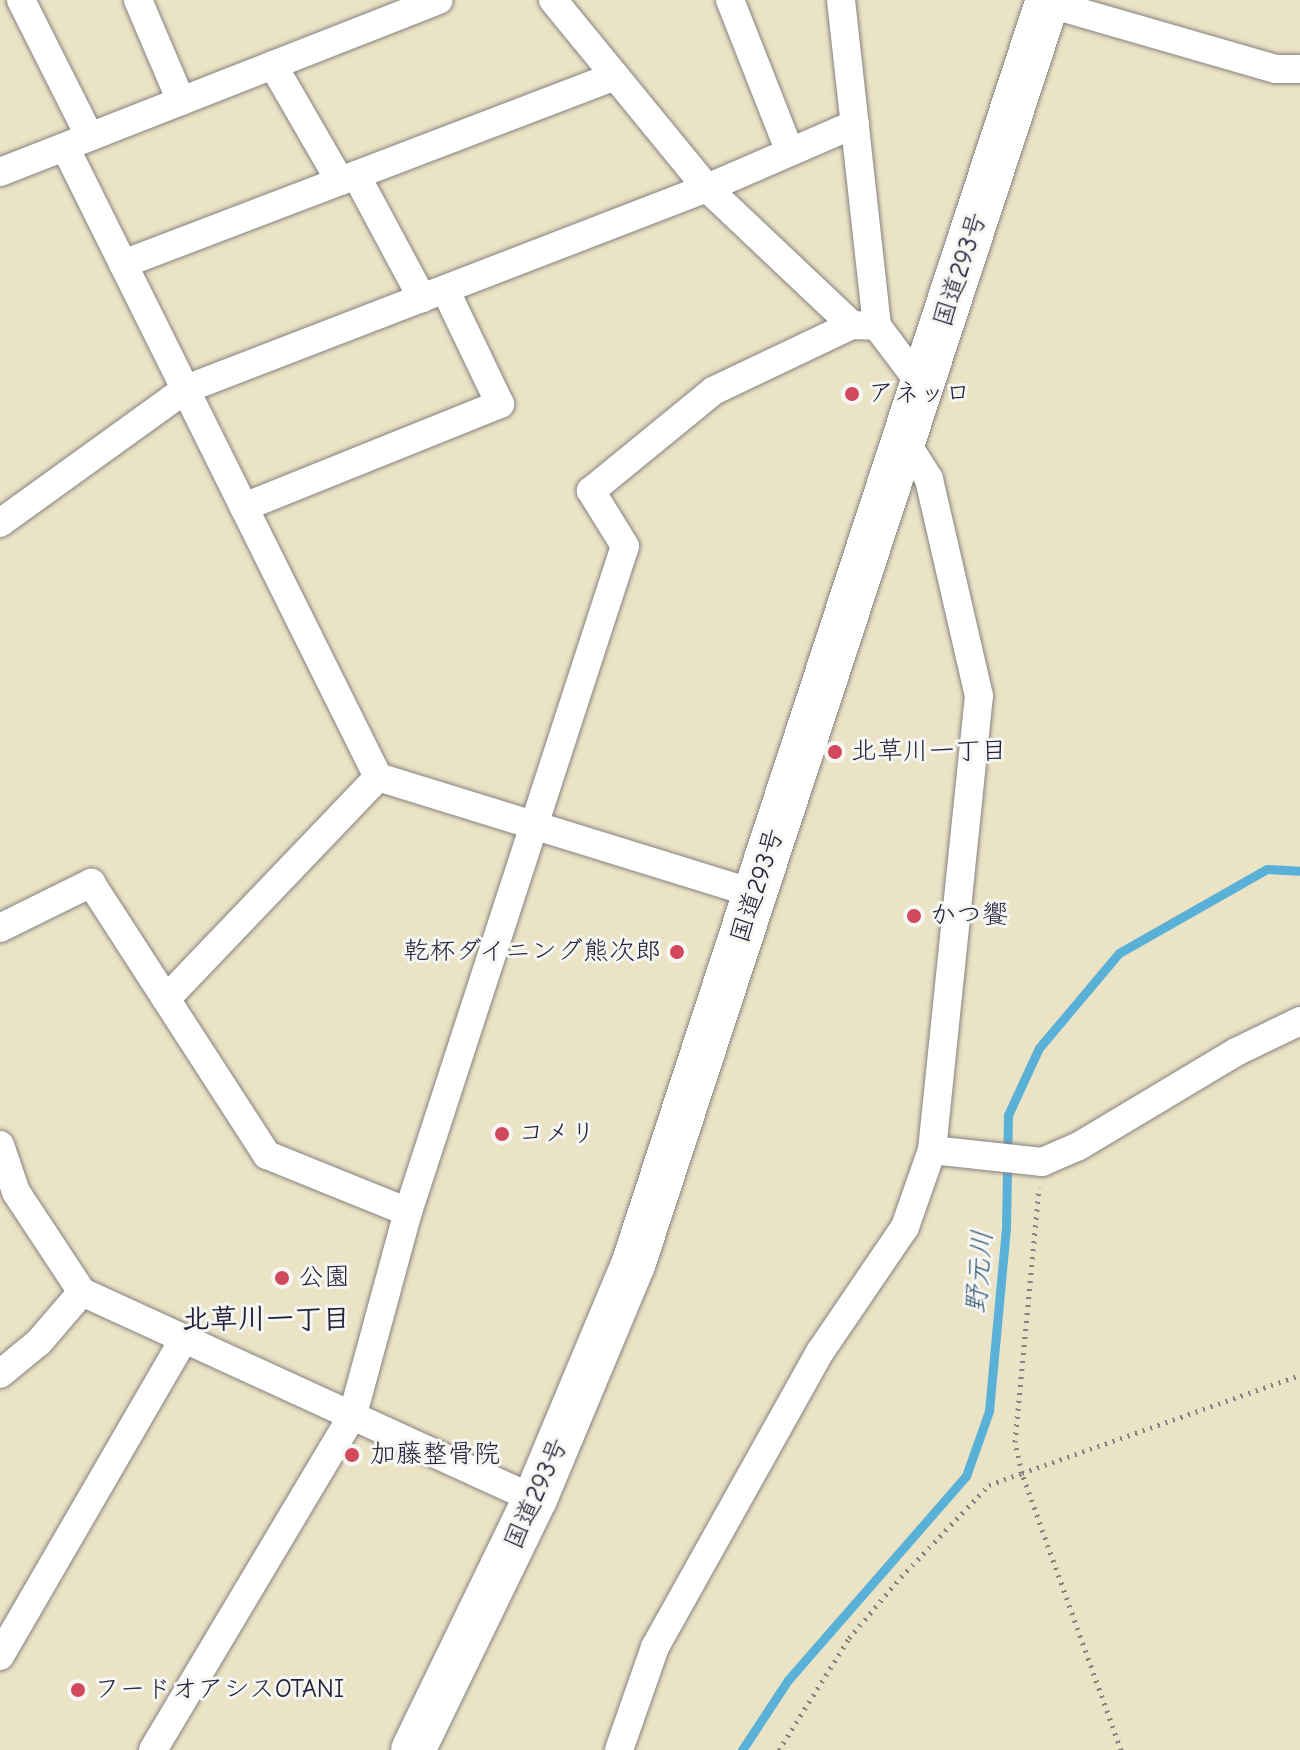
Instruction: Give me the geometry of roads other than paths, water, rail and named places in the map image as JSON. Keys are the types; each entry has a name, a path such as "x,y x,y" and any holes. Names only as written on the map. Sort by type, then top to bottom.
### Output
{"highway":[{"name":"国道293号","path":"413,1750 535,1499 633,1265 1047,1"}],"street":[{"path":"21,0 123,264 378,777 533,829 755,894"},
{"path":"138,0 181,101"},
{"path":"0,172 439,0"},
{"path":"553,0 707,188 865,325 923,387"},
{"path":"730,0 790,152"},
{"path":"841,0 855,124 865,325"},
{"path":"1047,1 1276,69 1300,69"},
{"path":"244,507 500,404 434,294 348,178 273,65"},
{"path":"123,264 615,76"},
{"path":"0,523 186,389 707,188 855,124"},
{"path":"153,1750 353,1414 408,1212 625,546 591,491 713,391 865,325"},
{"path":"619,1750 655,1647 820,1352 905,1227 932,1150 979,696 929,479 905,441"},
{"path":"166,999 378,777"},
{"path":"0,928 91,883 267,1155 408,1212"},
{"path":"932,1150 1032,1161 1300,1021"},
{"path":"0,1145 16,1192 82,1292 535,1499"},
{"path":"0,1374 39,1342 82,1292"},
{"path":"0,1656 184,1339"}],"waterway":[{"name":"野元川","path":"742,1750 788,1680 966,1476 989,1411 1006,1227 1008,1115 1039,1048 1119,953 1267,869 1300,871"}],"place":[{"name":"アネッロ","path":"852,394"},
{"name":"北草川一丁目","path":"835,752"},
{"name":"かつ饗","path":"914,916"},
{"name":"乾杯ダイニング熊次郎","path":"677,952"},
{"name":"コメリ","path":"502,1134"},
{"name":"公園","path":"282,1278"},
{"name":"加藤整骨院","path":"352,1455"},
{"name":"フードオアシスOTANI","path":"78,1690"}],"district":[{"name":"北草川一丁目","path":"266,1319"}]}
